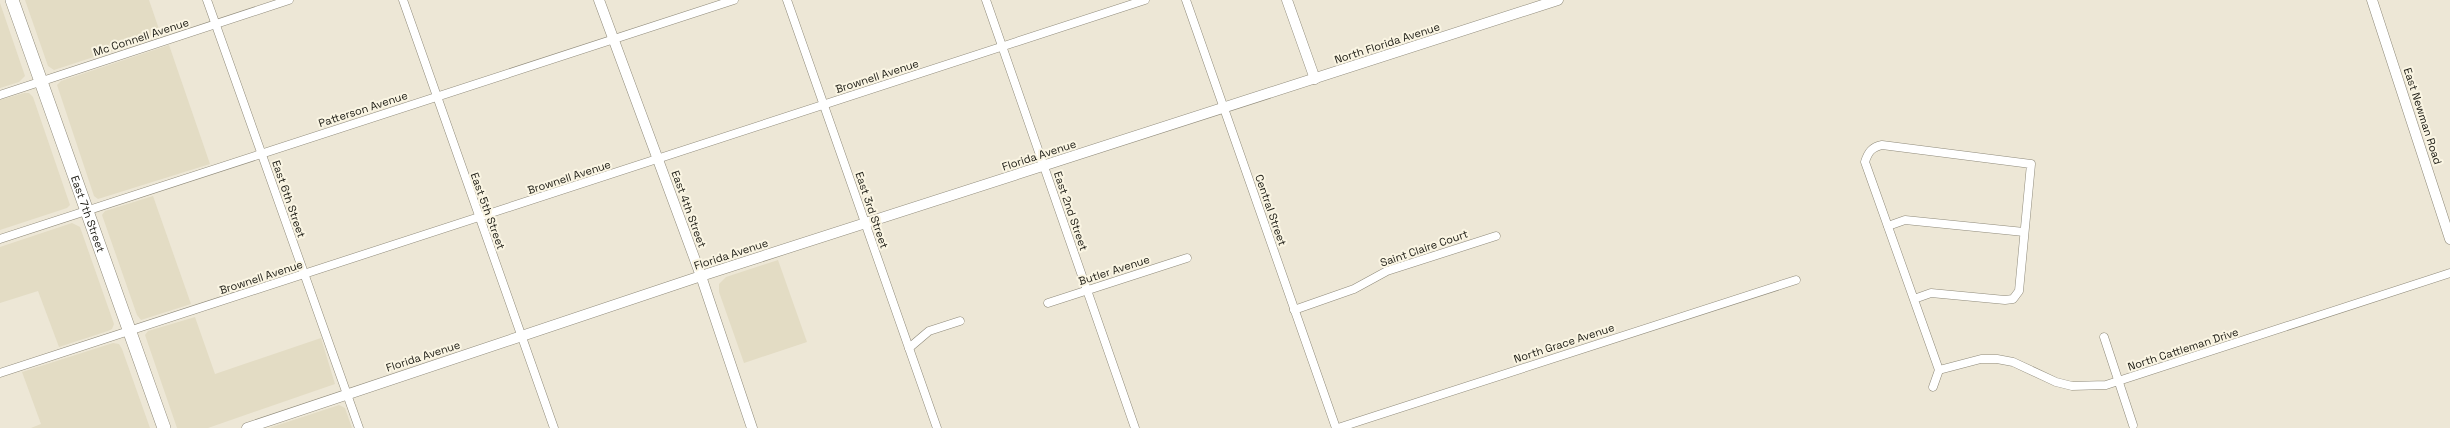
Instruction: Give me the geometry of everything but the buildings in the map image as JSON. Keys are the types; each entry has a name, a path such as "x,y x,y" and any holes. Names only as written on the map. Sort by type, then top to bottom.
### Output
{"main road":[{"name":"East 7th Street","path":"12,0 164,428"}],"street":[{"name":"East 6th Street","path":"207,0 360,428"},
{"name":"Mc Connell Avenue","path":"0,95 289,0"},
{"name":"East 5th Street","path":"403,0 554,428"},
{"name":"East 4th Street","path":"599,0 701,276 752,428"},
{"name":"Patterson Avenue","path":"0,239 612,38 734,0"},
{"name":"East 3rd Street","path":"787,0 937,428"},
{"name":"East 2nd Street","path":"986,0 1135,428"},
{"name":"Brownell Avenue","path":"0,373 304,274 479,219 1145,0"},
{"name":"Central Street","path":"1186,0 1294,310 1337,428"},
{"path":"1288,0 1315,79"},
{"name":"North Florida Avenue","path":"1224,108 1558,0"},
{"name":"East Newman Road","path":"2372,0 2450,239"},
{"name":"Florida Avenue","path":"247,428 347,393 521,337 701,276 1224,108"},
{"path":"1914,299 1931,293 2005,300 2013,299 2019,291 2031,164 1882,146 1872,149 1865,162 1939,370 1933,387"},
{"path":"1888,226 1905,220 2024,232"},
{"name":"Saint Claire Court","path":"1294,310 1354,289 1388,271 1496,236"},
{"name":"Butler Avenue","path":"1048,303 1188,258"},
{"name":"North Cattleman Drive","path":"1939,370 1980,359 1997,359 2013,362 2056,382 2072,386 2088,387 2119,381 2450,273"},
{"name":"North Grace Avenue","path":"1337,428 1796,280"},
{"path":"909,348 929,331 960,321"},
{"path":"2104,337 2134,425"}],"shaded area":[{"path":"25,0 149,0 161,35 54,70 48,66"},
{"path":"0,3 25,76 19,82 0,88"},
{"path":"169,45 210,164 98,199 94,196 57,85 61,81"},
{"path":"29,93 33,97 70,205 67,208 0,230 0,100"},
{"path":"153,196 191,304 141,320 137,315 102,215 105,211"},
{"path":"72,223 80,227 114,324 112,329 108,331 59,347 38,291 0,303 0,247"},
{"path":"778,260 807,342 744,363 719,292 719,284 726,277"},
{"path":"195,317 215,374 321,338 335,384 208,428 177,428 145,335 148,331"},
{"path":"113,343 119,344 122,349 150,428 31,428 41,424 22,372"},
{"path":"339,405 345,408 352,428 269,428"}]}
